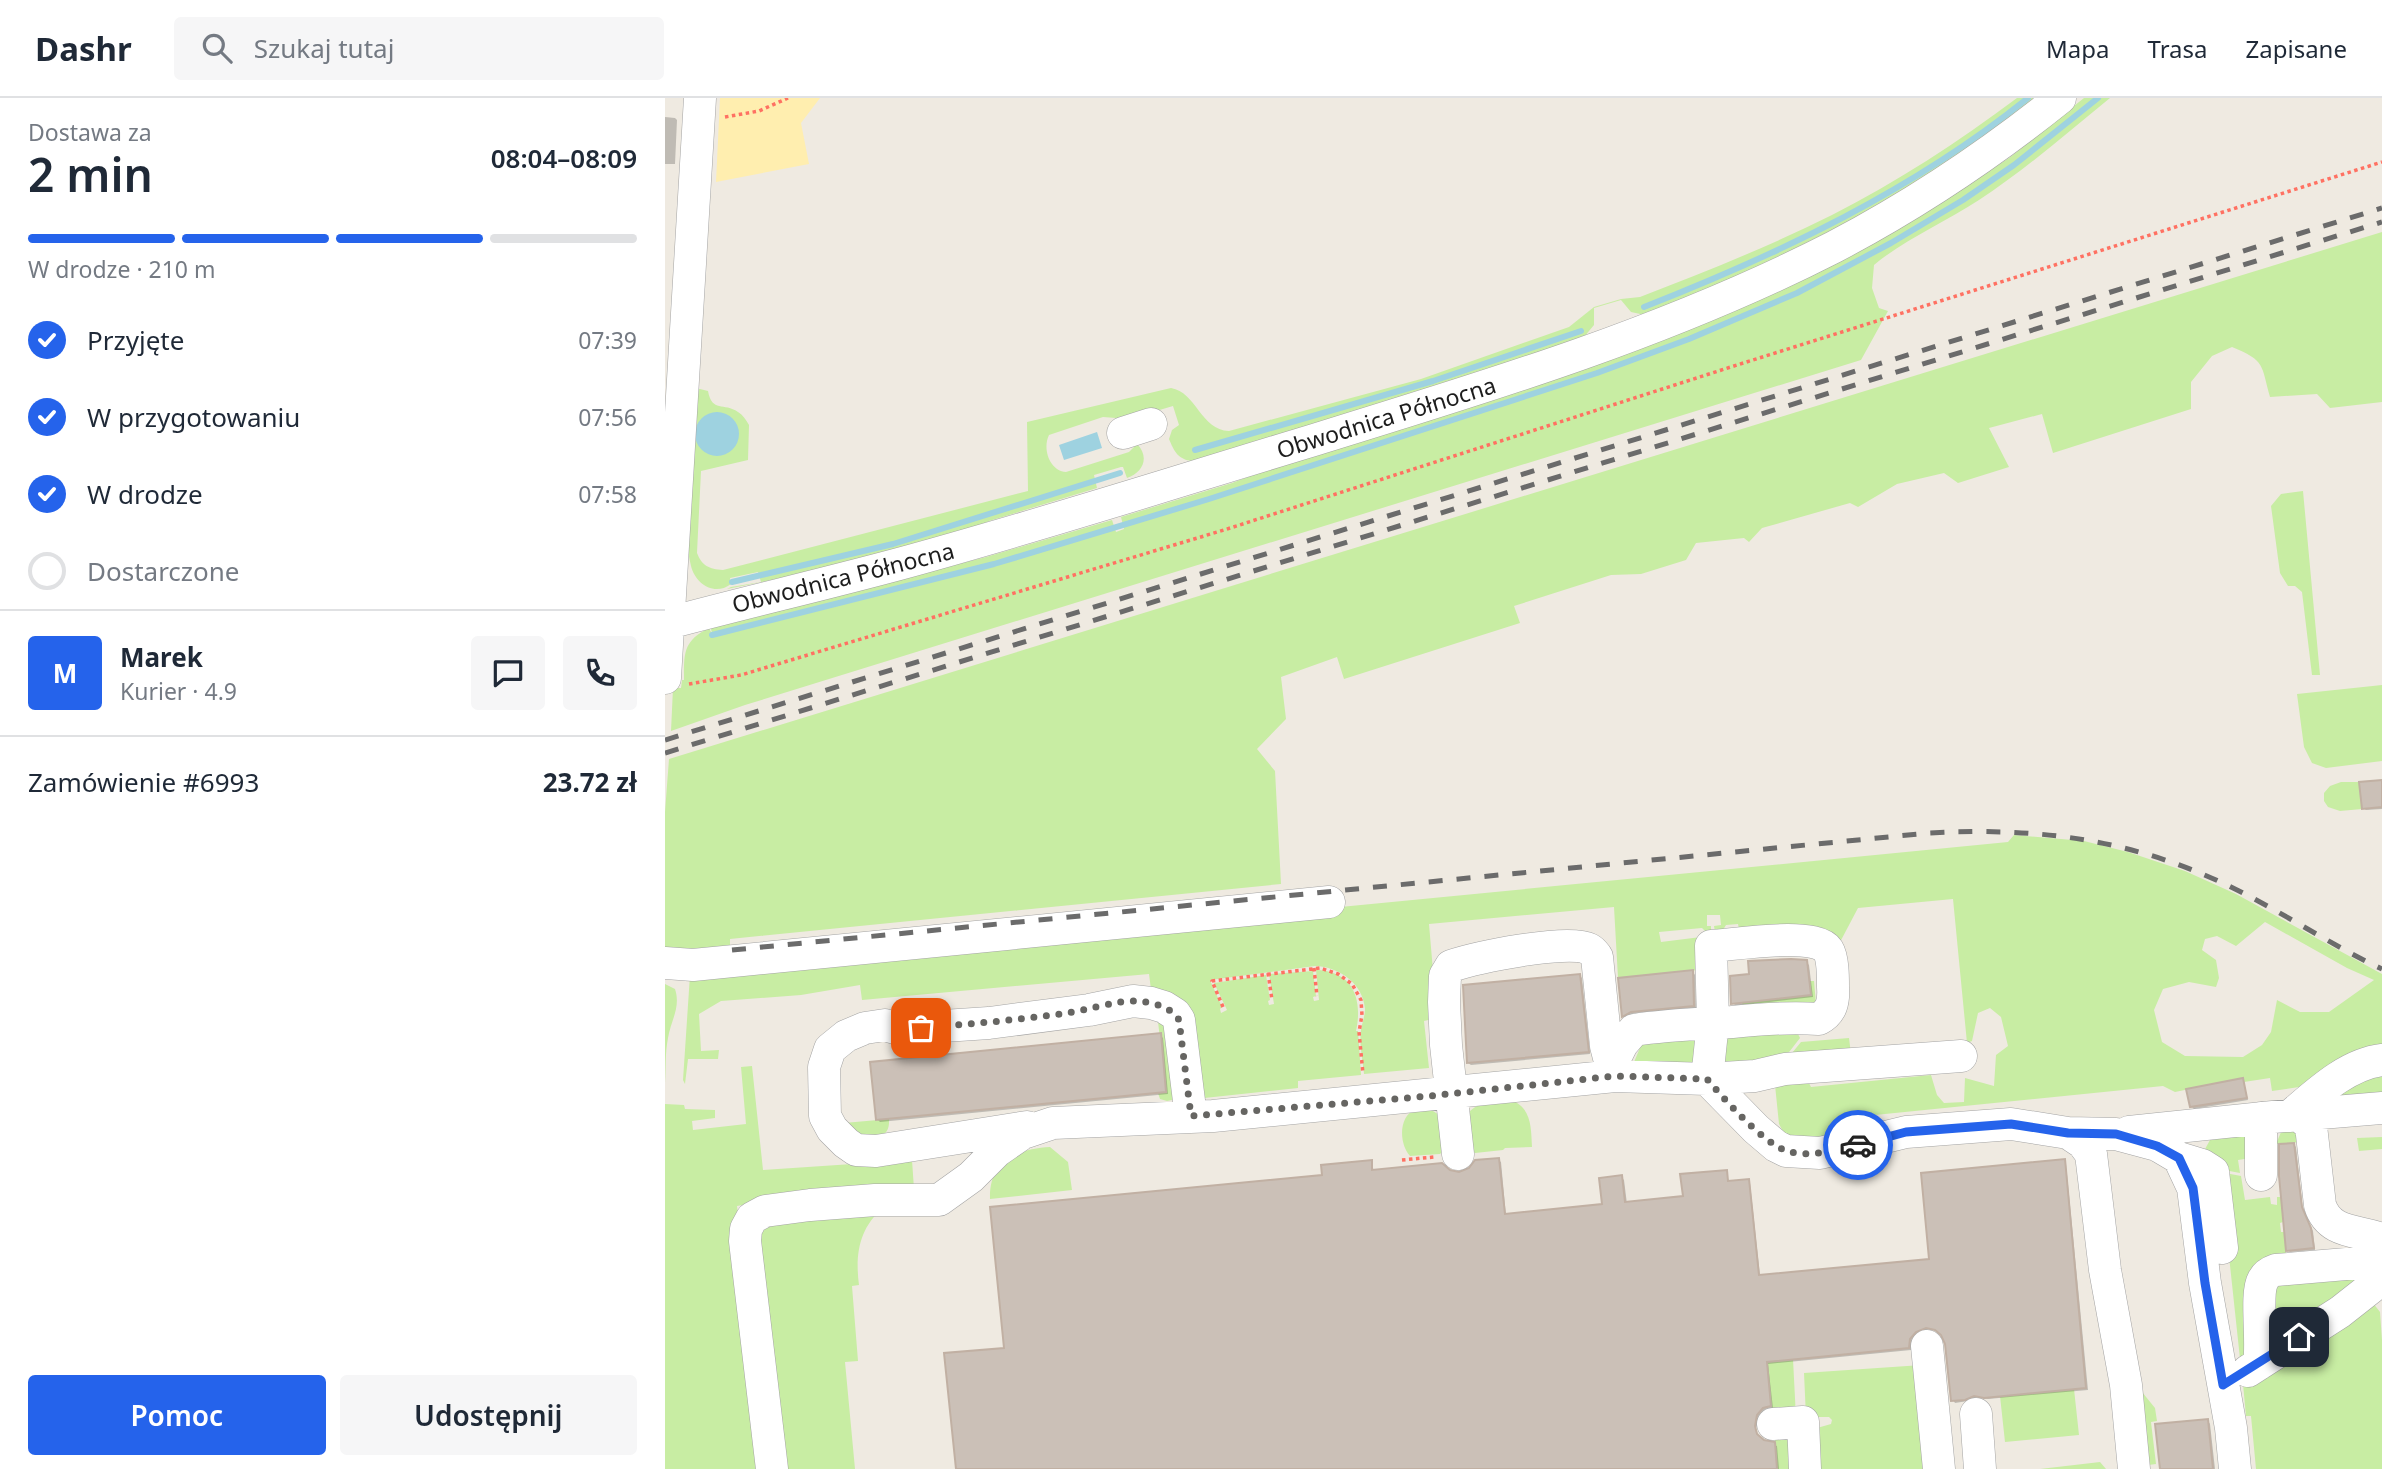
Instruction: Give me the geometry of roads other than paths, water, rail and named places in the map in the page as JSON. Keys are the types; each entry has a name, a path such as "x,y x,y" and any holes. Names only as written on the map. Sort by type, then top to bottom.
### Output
{"street":[{"name":"Obwodnica Północna","path":"667,623 972,544 1433,402 1588,351 1731,295 1834,246 1946,182 2060,98"},
{"path":"674,682 667,623 699,106"},
{"path":"665,963 693,965 1329,902"},
{"path":"1458,1154 1446,1045 1444,994 1445,976 1451,965 1499,953 1558,947 1582,947 1592,950 1597,957 1606,1046 1613,1071"},
{"path":"1191,1116 1179,1020 1164,1007 1151,1003 1133,1001 1089,1010 989,1023 898,1029 885,1025 865,1028 846,1036 830,1049 824,1067 825,1116 832,1129 856,1150 876,1151 1053,1123 1191,1116 1365,1102 1451,1094 1613,1071 1707,1079 1755,1076 1785,1069 1961,1056"},
{"path":"1613,1071 1622,1044 1634,1030 1713,1022 1707,1079"},
{"path":"2261,1175 2284,1116 2349,1072 2368,1062 2382,1060"},
{"path":"1707,1079 1764,1136 1776,1146 1795,1153 1819,1153 1906,1132 2011,1124 2068,1133 2116,1134 2382,1108"},
{"path":"2284,1116 2311,1126 2320,1205 2329,1222 2340,1229 2382,1239"},
{"path":"772,1469 745,1241 746,1230 752,1218 765,1211 810,1205 900,1198 939,1200 971,1177 997,1151 1023,1133 1053,1123"},
{"path":"2068,1133 2083,1143 2091,1154 2105,1270 2126,1385 2134,1469"},
{"path":"2116,1134 2157,1146 2179,1158 2193,1188 2205,1283 2231,1429 2235,1469"},
{"path":"2259,1364 2262,1348 2260,1297 2261,1285 2266,1275 2276,1270 2382,1261"},
{"path":"2223,1385 2340,1312 2382,1279"},
{"path":"1927,1346 1939,1469"},
{"path":"1976,1414 1980,1469"},
{"path":"1773,1424 1803,1422 1805,1469"}],"water":[{"path":"717,412 726,413 733,418 738,425 738,443 733,450 726,455 717,456 708,455 701,450 696,443 695,434 696,425 701,418 708,413"},
{"path":"1097,432 1102,448 1064,460 1059,445"}],"waterway":[{"path":"1644,307 1795,242 1892,191 1939,162 2028,98"},
{"path":"712,635 994,564 1209,499 1597,373 1689,339 1797,293 1891,243 1963,200 2014,165 2098,98"},
{"path":"1195,450 1433,381 1581,331"},
{"path":"732,582 893,544 1120,473"}],"railway":[{"path":"665,740 2382,208"},
{"path":"665,753 2382,222"},
{"path":"732,950 1929,833 2009,832 2122,847 2196,871 2271,908 2382,969"}]}
